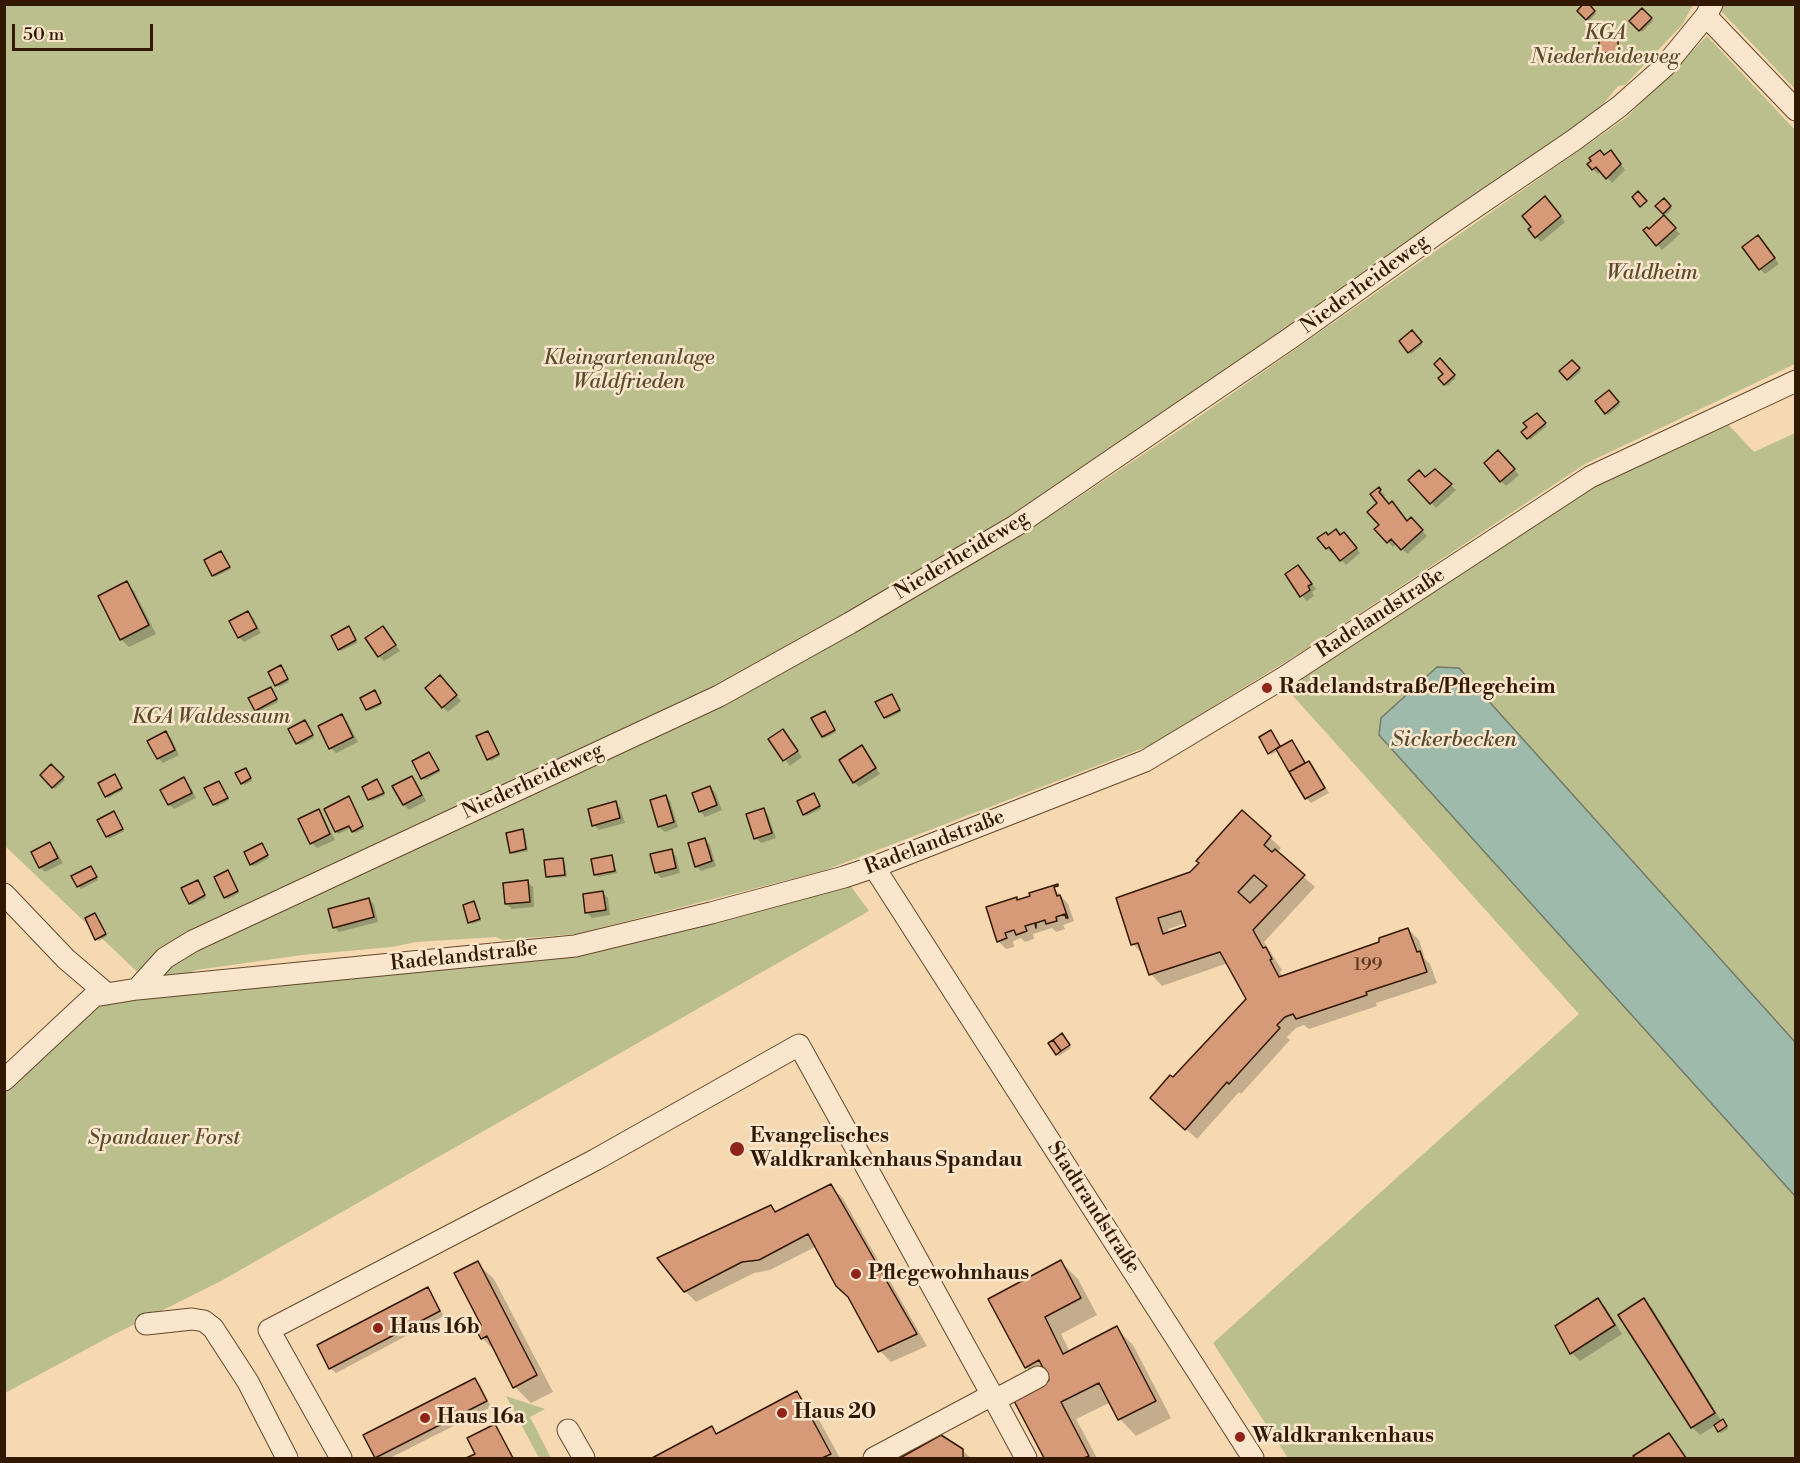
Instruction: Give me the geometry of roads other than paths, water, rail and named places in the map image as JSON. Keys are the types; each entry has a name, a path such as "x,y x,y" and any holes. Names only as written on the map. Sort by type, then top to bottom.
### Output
{"street":[{"path":"1709,10 1796,110"},
{"name":"Niederheideweg","path":"137,989 165,958 193,941 719,696 850,623 1015,526 1575,140 1620,106 1664,67 1709,10"},
{"name":"Radelandstraße","path":"4,1080 94,996 137,989 575,946 711,913 874,867 1145,762 1283,678 1590,477 1796,381"},
{"name":"Stadtrandstraße","path":"874,867 1253,1458"},
{"path":"4,894 66,959 107,994"},
{"path":"341,1458 260,1335 595,1160 799,1045 1026,1458"},
{"path":"147,1324 192,1319 204,1322 213,1328 248,1382 287,1458"},
{"path":"874,1458 993,1397 1038,1377"},
{"path":"568,1430 584,1458"}],"water":[{"name":"Sickerbecken","path":"1437,667 1459,668 1795,1042 1795,1196 1379,735 1381,718"}],"place":[{"name":"Radelandstraße/Pflegeheim","path":"1267,688"},
{"name":"Evangelisches Waldkrankenhaus Spandau","path":"737,1149"},
{"name":"Pflegewohnhaus","path":"856,1274"},
{"name":"Haus 16b","path":"378,1328"},
{"name":"Haus 20","path":"782,1413"},
{"name":"Haus 16a","path":"425,1418"},
{"name":"Waldkrankenhaus","path":"1240,1437"}],"park label":[{"name":"KGA Niederheideweg","path":"1605,46"},
{"name":"Waldheim","path":"1652,274"},
{"name":"Kleingartenanlage Waldfrieden","path":"629,371"},
{"name":"KGA Waldessaum","path":"211,718"},
{"name":"Spandauer Forst","path":"164,1139"}]}
